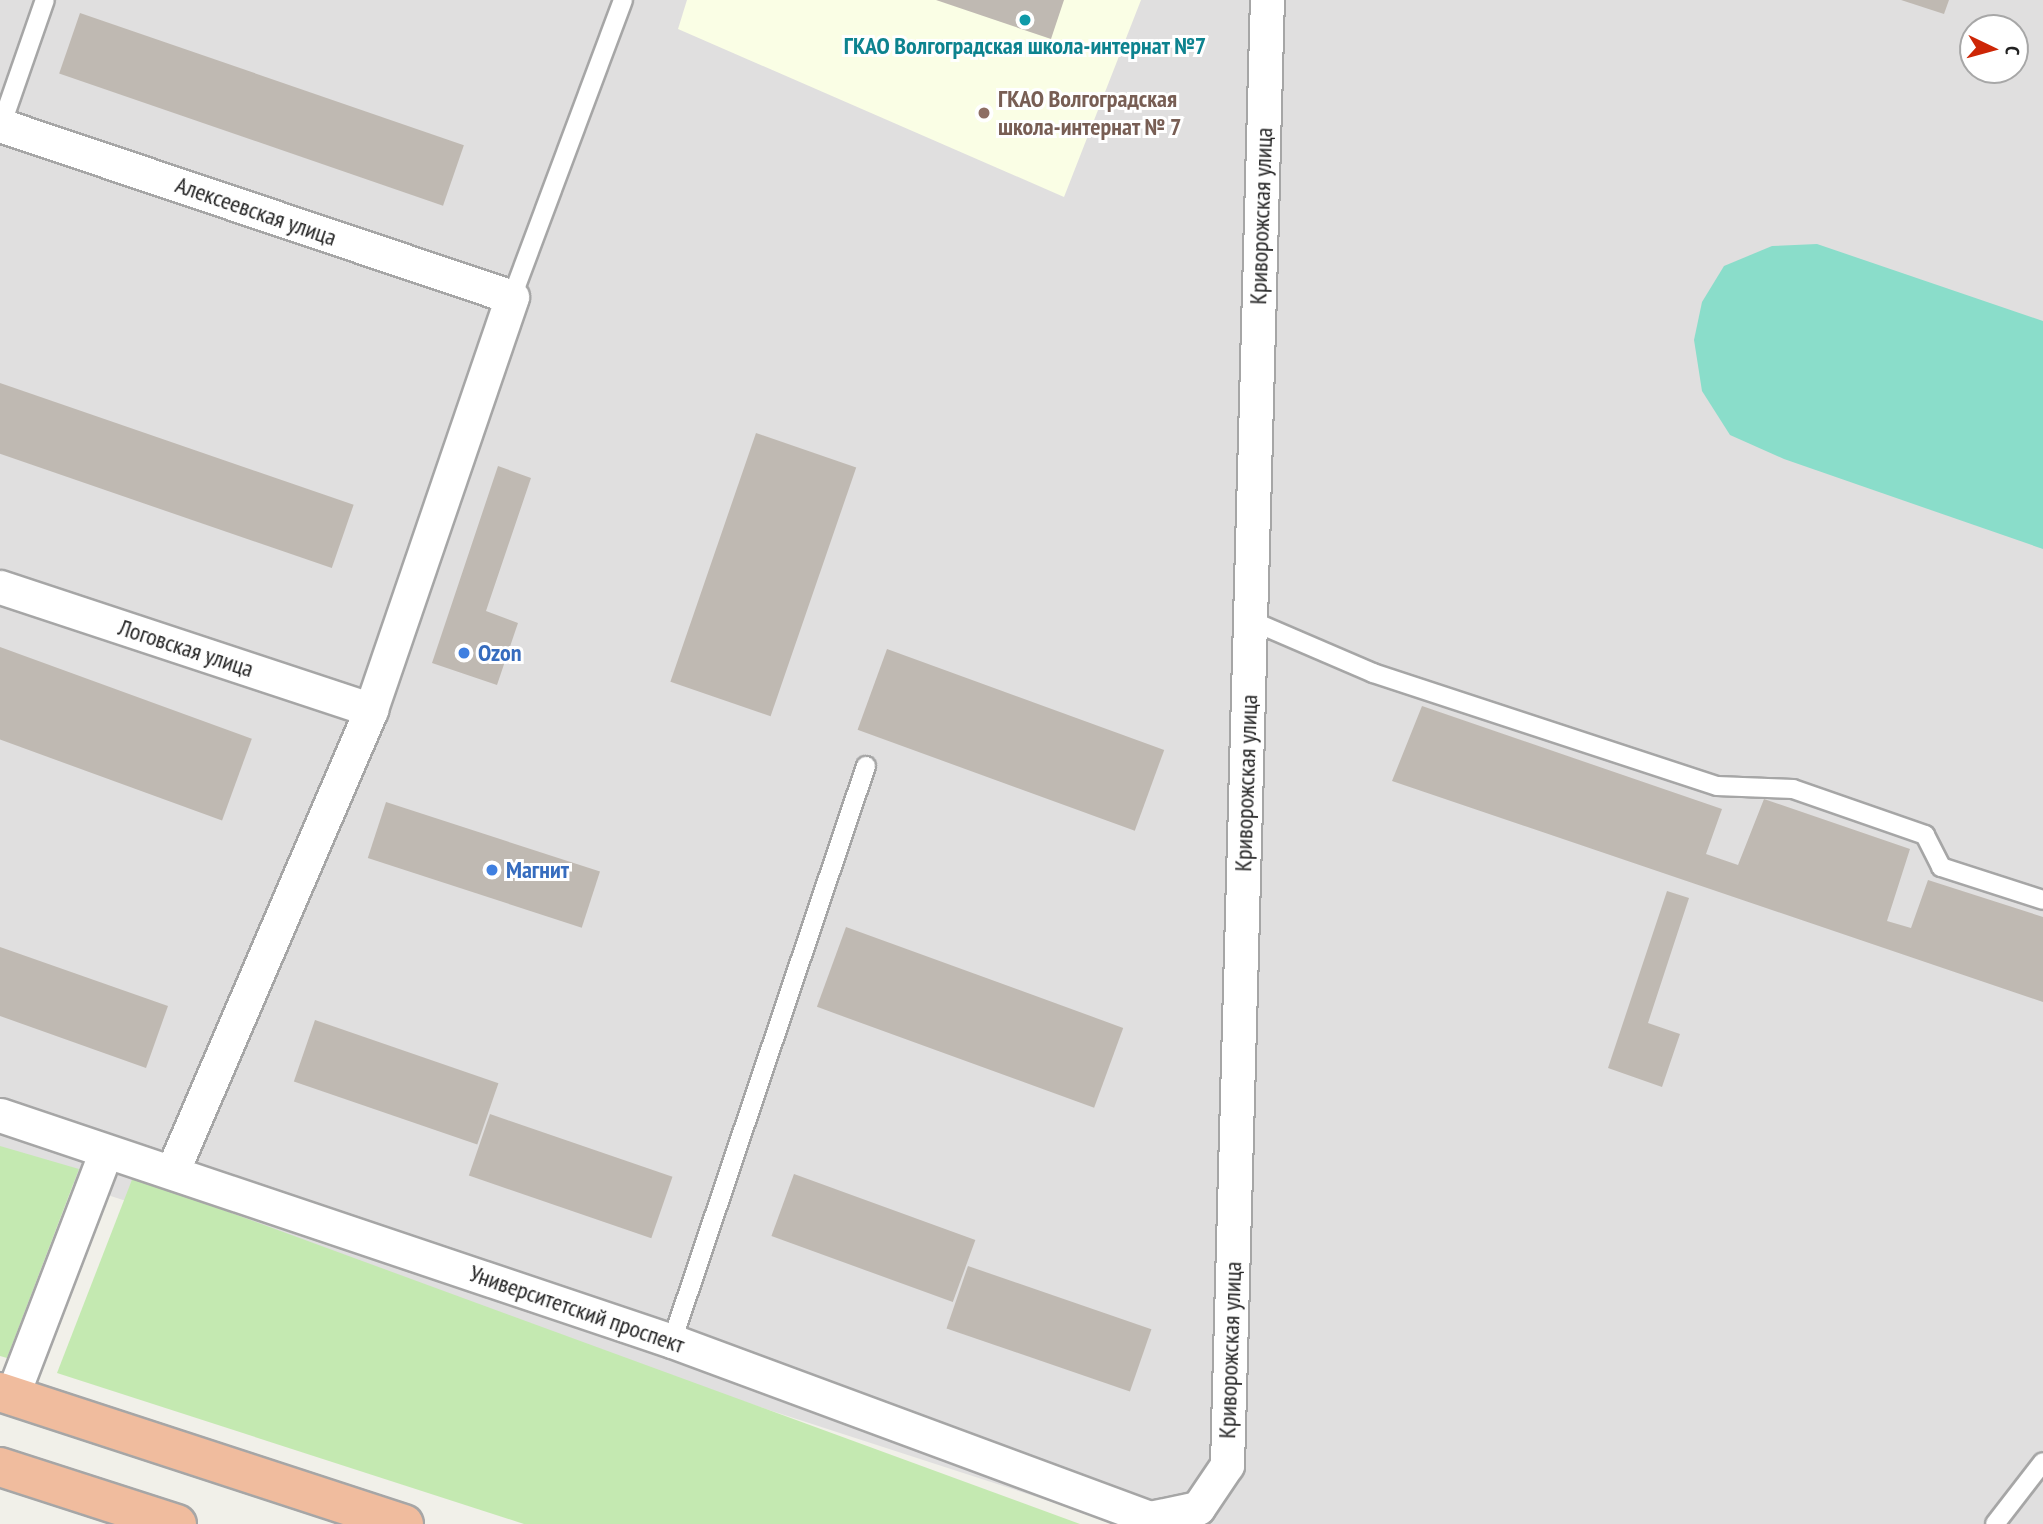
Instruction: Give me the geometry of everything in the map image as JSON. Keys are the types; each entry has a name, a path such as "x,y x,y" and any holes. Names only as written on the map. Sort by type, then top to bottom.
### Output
{"highway":[{"path":"6,1394 404,1524"},
{"path":"0,1467 177,1524"}],"street":[{"name":"Криворожская улица","path":"1150,1518 1198,1508 1227,1465 1267,0"},
{"name":"Алексеевская улица","path":"1,126 512,297"},
{"path":"172,1172 371,710 512,297"},
{"name":"Логовская улица","path":"0,587 371,710"},
{"name":"Университетский проспект","path":"0,1115 672,1341 1150,1518"},
{"path":"6,1394 106,1151"}],"lane":[{"path":"1,126 45,0"},
{"path":"512,297 622,0"},
{"path":"1250,620 1373,673 1717,786 1793,789 1926,835 1941,867 2043,900"},
{"path":"672,1341 866,766"},
{"path":"1995,1524 2043,1462"}],"shaded area":[{"path":"0,0 2043,0 2043,1524 1120,1524 0,1160"},
{"name":"ГКАО Волгоградская школа-интернат № 7","path":"687,0 1141,0 1064,197 678,29"}],"green space":[{"path":"1817,244 2043,321 2043,549 1784,459 1730,435 1702,391 1694,340 1702,302 1724,266 1772,246"},
{"path":"0,1146 79,1169 7,1358 0,1356"},
{"path":"133,1177 1080,1524 524,1524 57,1373"}],"building":[{"name":"ГКАО Волгоградская школа-интернат №7","path":"936,0 1064,0 1051,39"},
{"path":"1901,0 1949,0 1944,14"},
{"path":"80,13 464,145 443,206 59,74"},
{"path":"0,383 354,505 332,568 0,454"},
{"path":"756,433 856,468 771,716 670,682"},
{"path":"498,466 531,478 486,611 518,623 497,685 432,663"},
{"path":"0,647 252,739 222,820 0,740"},
{"path":"887,649 1164,750 1135,831 858,730"},
{"path":"1422,706 1722,809 1706,854 1738,865 1764,799 1910,849 1887,921 1911,928 1928,880 2043,917 2043,1002 1392,781"},
{"path":"386,802 600,872 582,928 368,858"},
{"path":"1667,891 1689,898 1648,1023 1680,1034 1662,1087 1608,1068"},
{"path":"846,927 1123,1028 1094,1108 817,1007"},
{"path":"0,947 168,1006 146,1068 0,1016"},
{"path":"315,1020 498,1083 477,1145 294,1081"},
{"path":"490,1114 672,1177 651,1238 469,1175"},
{"path":"794,1174 975,1240 953,1302 771,1236"},
{"path":"968,1266 1151,1329 1130,1392 947,1328"}],"place":[{"name":"ГКАО Волгоградская школа-интернат №7","path":"1025,20"},
{"name":"ГКАО Волгоградская школа-интернат № 7","path":"984,113"},
{"name":"Ozon","path":"464,653"},
{"name":"Магнит","path":"492,870"}]}
